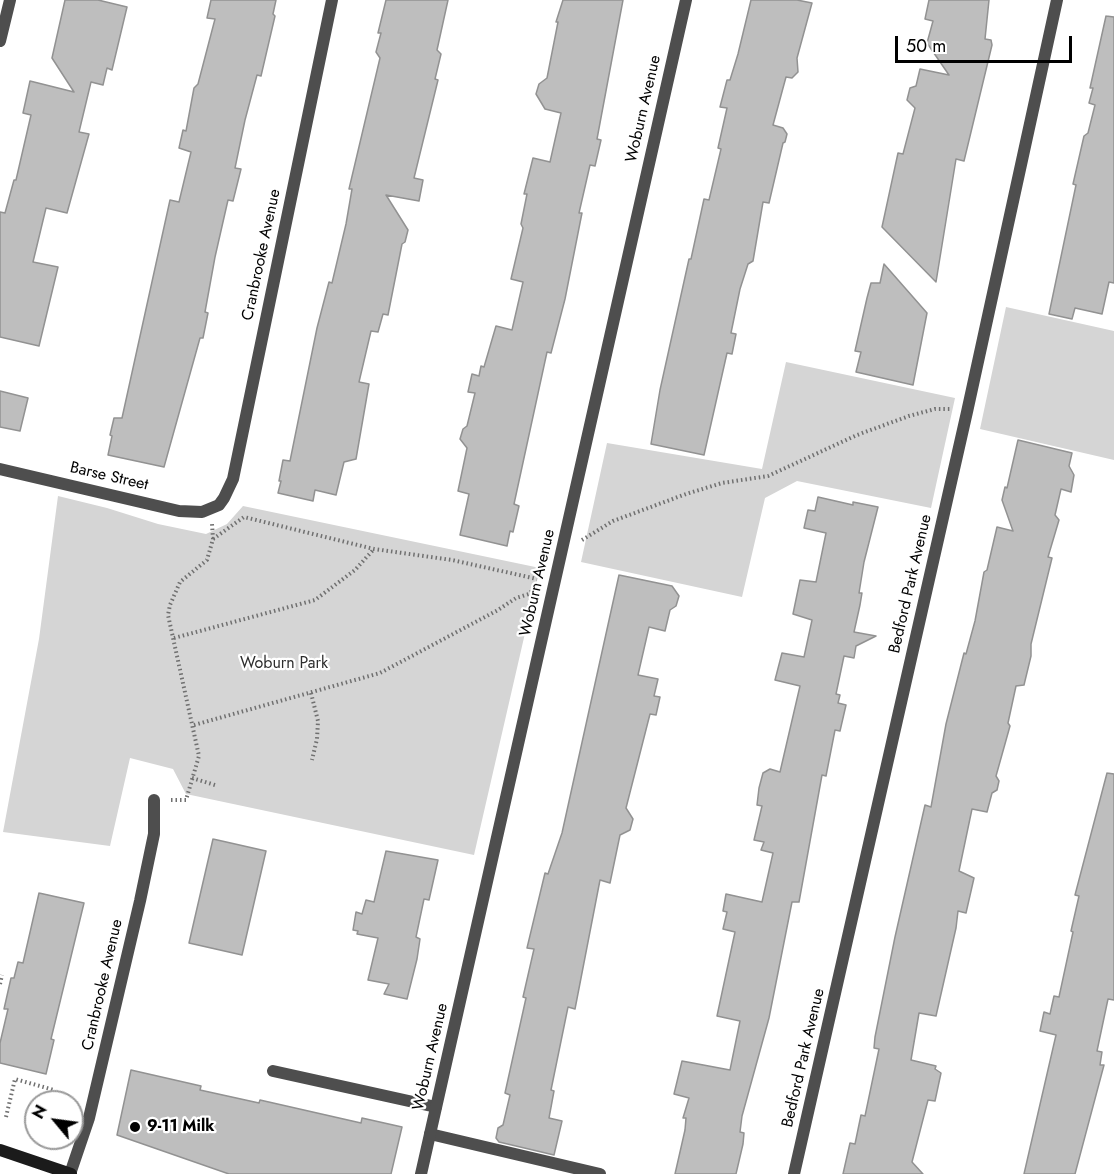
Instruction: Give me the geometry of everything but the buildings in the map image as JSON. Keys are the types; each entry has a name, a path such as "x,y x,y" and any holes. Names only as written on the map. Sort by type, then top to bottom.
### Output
{"main road":[{"path":"0,1150 70,1174"}],"street":[{"path":"0,41 10,0"},
{"name":"Cranbrooke Avenue","path":"211,508 219,505 233,479 332,0"},
{"name":"Woburn Avenue","path":"421,1174 686,0"},
{"name":"Bedford Park Avenue","path":"794,1174 965,423 1057,0"},
{"name":"Barse Street","path":"0,469 179,511 202,512 211,508"},
{"name":"Cranbrooke Avenue","path":"70,1174 88,1118 140,901 154,834 154,800"},
{"path":"273,1071 436,1107"},
{"path":"430,1134 600,1174"}],"path":[{"path":"154,800 186,801 199,756 168,615 173,593 193,569 207,560 213,538 211,508"},
{"path":"213,538 244,517 374,549 452,560 541,579"},
{"path":"174,638 315,600 355,570 374,549"},
{"path":"311,693 318,721 312,760"},
{"path":"192,778 215,785"},
{"path":"0,984 2,975"},
{"path":"6,1117 15,1079 54,1090"}],"green space":[{"path":"1006,307 1114,331 1114,460 980,429"},
{"path":"786,362 955,398 931,508 797,481 765,498 742,597 581,562 607,443 762,469"},
{"name":"Woburn Park","path":"58,496 158,524 206,534 227,524 243,506 540,568 474,855 186,794 173,769 130,758 110,846 3,832 39,639"}],"place":[{"name":"9-11 Milk","path":"135,1127"}]}
